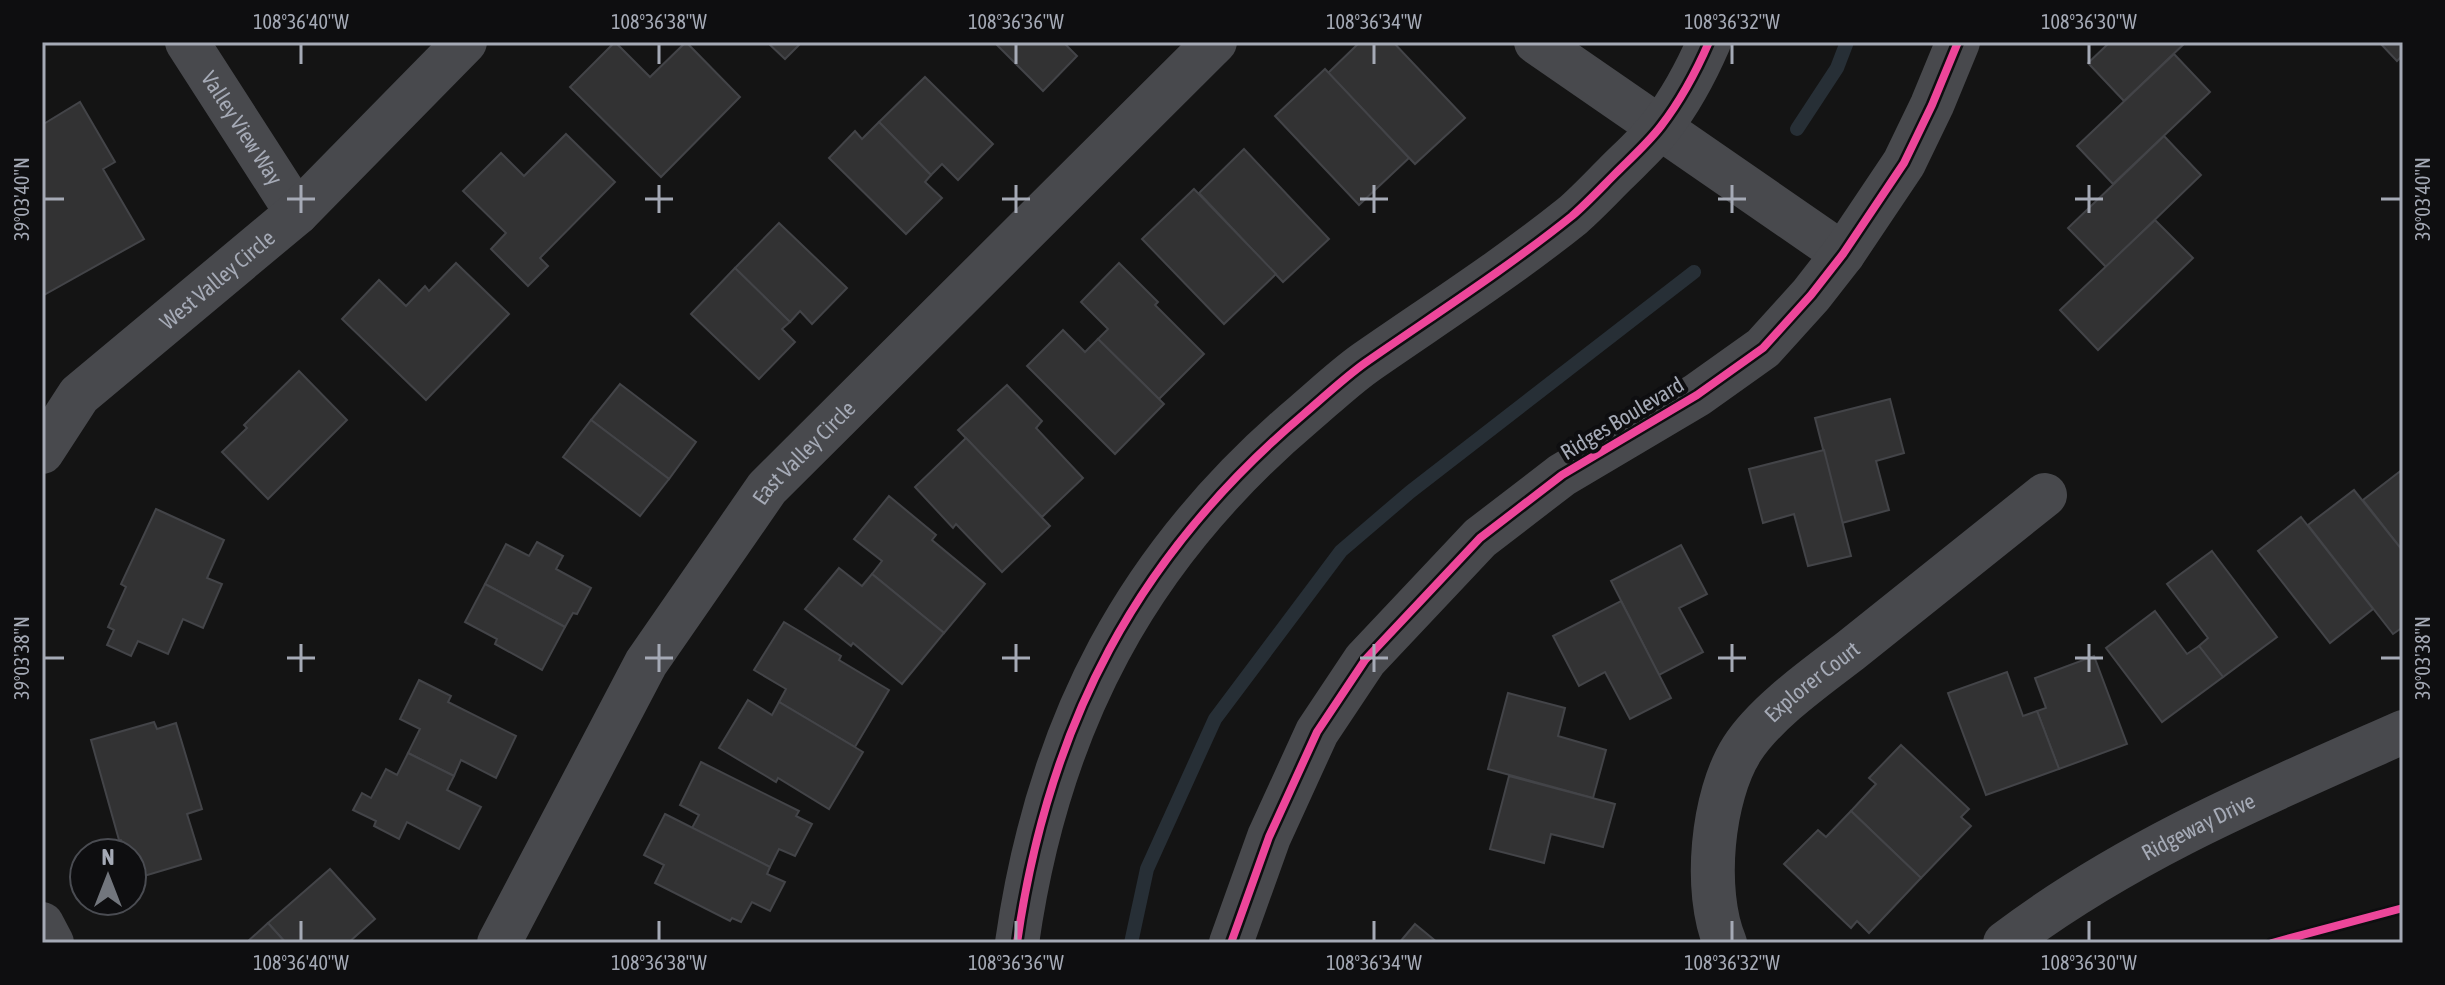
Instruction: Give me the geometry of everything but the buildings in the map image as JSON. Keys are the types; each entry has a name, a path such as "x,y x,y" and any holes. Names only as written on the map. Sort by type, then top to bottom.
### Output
{"street":[{"name":"Valley View Way","path":"187,42 297,213"},
{"name":"West Valley Circle","path":"42,452 79,395 297,213 465,42"},
{"name":"East Valley Circle","path":"499,943 646,663 767,488 1215,42"},
{"path":"1536,42 1843,254"},
{"path":"1017,943 1044,814 1072,725 1102,660 1141,594 1195,522 1277,436 1361,366 1574,215 1660,128 1692,80 1709,42"},
{"name":"Ridges Boulevard","path":"1231,943 1269,837 1317,732 1365,660 1480,538 1562,475 1697,395 1763,348 1843,254 1904,163 1958,42"},
{"name":"Explorer Court","path":"1725,943 1715,902 1712,852 1719,803 1742,749 1782,704 2045,495"},
{"name":"Ridgeway Drive","path":"2005,943 2109,873 2182,831 2403,732"},
{"path":"42,924 52,943"}],"waterway":[{"path":"1797,129 1837,68 1847,42"},
{"path":"1131,943 1147,869 1215,719 1341,551 1410,492 1694,272"}],"cycle path":[{"path":"1017,943 1031,864 1051,788 1077,717 1109,650 1148,586 1193,526 1245,469 1349,375 1522,255 1583,206 1661,126 1688,86 1709,42"},
{"path":"1231,943 1269,837 1317,732 1365,660 1480,538 1562,475 1697,395 1763,348 1843,254 1904,163 1958,42"},
{"path":"2272,943 2403,908"}]}
